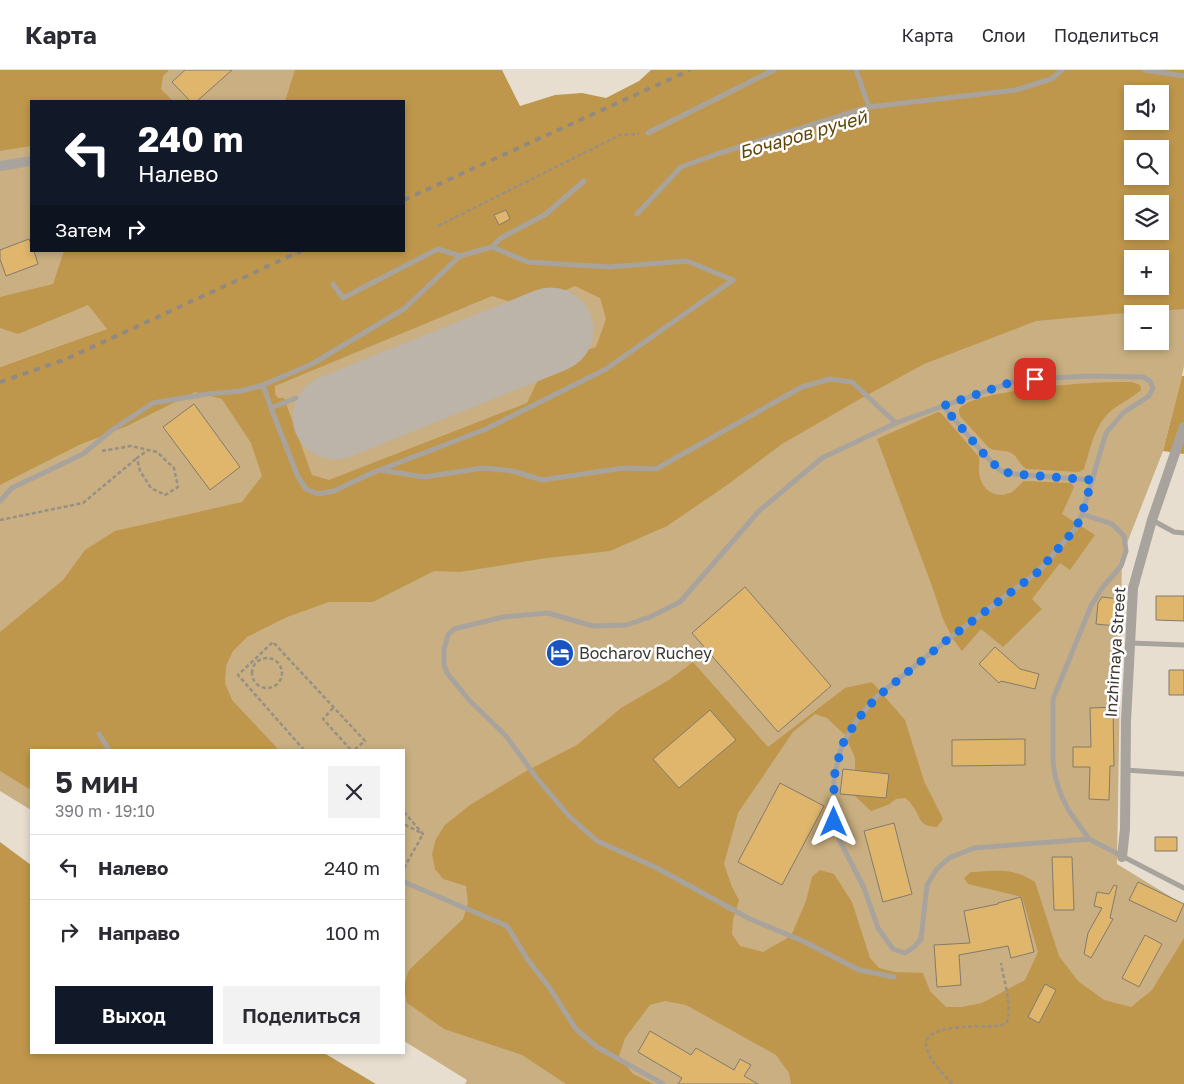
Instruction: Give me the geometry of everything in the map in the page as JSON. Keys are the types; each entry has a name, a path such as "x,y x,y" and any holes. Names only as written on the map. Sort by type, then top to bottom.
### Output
{"street":[{"path":"0,166 30,161"},
{"name":"Inzhirnaya Street","path":"1122,857 1125,829 1126,721 1133,588 1152,520 1184,427"}],"lane":[{"path":"648,133 774,70"},
{"path":"856,70 869,107"},
{"path":"637,214 681,167 720,153 869,107 1016,90 1051,79 1062,70"},
{"path":"1144,70 1184,76"},
{"path":"0,501 12,488 83,454 112,430 153,403 207,394 241,391 264,385 312,364 404,309 460,256 492,247 501,238 546,214 584,181"},
{"path":"264,385 298,477 306,489 318,494 334,491 380,470 486,429 606,369 733,280 687,261 610,267 528,262 492,247"},
{"path":"333,284 343,298 438,249 460,256"},
{"path":"894,978 859,970 805,942 750,919 657,868 597,841 569,816 536,778 506,736 470,701 448,673 444,665 444,649 448,635 454,629 504,616 548,613 593,626 626,626 650,617 680,602 760,511 822,458 896,423 1018,380 1088,376 1144,377 1150,381 1153,388 1149,396 1123,413 1106,433 1082,514 1076,528 1038,572 947,640 876,698 857,720 842,745 834,777 834,822 840,841 864,888 878,928 893,949 904,953 914,948 920,939 927,885 936,870 949,858 974,848 1089,839"},
{"path":"380,470 424,477 484,468 512,471 542,480 624,468 656,469 802,387 830,379 852,382 896,423"},
{"path":"271,408 296,398"},
{"path":"943,406 1001,471 1014,474 1092,480"},
{"path":"1082,514 1112,524 1124,536 1126,551 1121,566 1102,588 1091,606 1053,699 1052,761 1055,776 1069,811 1089,839 1184,888"},
{"path":"1152,520 1174,532 1184,533"},
{"path":"1130,643 1184,645"},
{"path":"99,734 108,749"},
{"path":"1125,770 1184,774"},
{"path":"405,882 507,926 576,1029 597,1047 663,1084"}],"path":[{"path":"438,226 620,135 648,133"},
{"path":"102,451 131,446 157,452 174,468 178,487 165,495 151,488 140,471 137,458"},
{"path":"0,520 83,504 148,450"},
{"path":"303,749 238,675 257,660 273,642 365,741 354,749"},
{"path":"269,657 279,662 283,674 277,684 266,688 256,682 252,671 257,660 269,657"},
{"path":"333,708 323,719 352,749"},
{"path":"405,813 423,834"},
{"path":"405,825 423,834"},
{"path":"405,866 423,834"},
{"path":"952,1084 932,1060 926,1047 927,1038 935,1031 947,1028 1000,1026 1007,1022 1009,1013 1008,1003 1001,963"}],"shaded area":[{"path":"0,70 502,70 405,101 30,100 30,252 266,252 107,329 0,367"},
{"path":"0,70 169,70 163,76 161,89 172,100 30,100 30,146 0,151"},
{"path":"295,70 502,70 520,106 555,95 582,93 606,98 639,81 651,70 1184,70 1184,309 1169,310 1169,305 1124,305 1124,313 1036,321 924,364 782,444 667,526 610,551 547,558 460,572 434,571 373,602 329,602 287,617 247,637 233,651 226,666 225,683 232,700 278,749 30,749 30,789 0,771 0,632 63,580 85,550 115,531 242,502 262,476 251,443 222,399 195,392 127,426 79,445 0,485 0,367 107,329 88,305 18,334 0,328 0,297 53,284 64,252 405,252 405,100 285,100","holes":["575,286 600,298 606,319 596,347 545,365 527,403 329,480 312,475 284,398 278,398 275,394 275,386 492,296 526,307"]},
{"name":"Bocharov Ruchey","path":"1148,80 1153,85 1132,85"},
{"name":"Bocharov Ruchey","path":"1124,87 1124,130 1169,130 1169,102 1184,118 1184,366 1163,451 1122,556 1117,864 1184,905 1184,1031 1112,1084 465,1084 467,1080 405,1042 405,749 30,749 30,809 0,791 0,438"},
{"path":"1182,376 1184,376 1184,454 1163,451"},
{"path":"1132,382 1140,385 1141,390 1106,416 1094,437 1084,469 1079,472 1027,469 1010,452 989,448 960,416 959,412 959,409 968,402 1008,392 1033,388"},
{"path":"938,412 941,413 979,457 980,479 986,489 1000,495 1014,491 1024,481 1071,483 1074,487 1062,514 1095,535 1070,570 1060,563 1032,599 1042,609 1003,647 981,629 962,651 953,639 943,619 877,439"},
{"path":"693,662 768,747 845,688 872,682 905,720 924,781 943,819 937,827 926,825 920,820 910,802 905,798 896,799 888,805 871,811 855,796 855,758 845,735 827,718 815,714 793,732 738,813 724,864 739,900 733,920 732,934 740,946 763,952 791,936 806,901 812,877 820,870 834,874 852,902 870,958 879,968 895,972 923,973 930,991 946,1007 962,1007 982,1003 1025,980 1038,952 1022,897 968,884 964,878 971,872 1004,871 1019,874 1035,882 1059,956 1078,981 1104,1000 1131,1007 1152,990 1184,938 1184,1084 791,1084 789,1073 776,1055 686,1005 665,1001 650,1005 625,1038 619,1056 633,1074 654,1084 566,1084 522,1055 444,1029 407,1003 405,982 409,970 463,919 468,903 466,886 443,879 435,869 432,854 436,839 445,825 470,805 528,770 577,745 621,708 669,680"},
{"path":"0,842 30,864 30,1054 326,1054 376,1084 0,1084"}],"building":[{"path":"185,70 232,70 198,100 189,100 172,82"},
{"path":"506,210 510,219 499,225 494,215"},
{"path":"29,239 30,252 34,252 38,264 6,276 0,259 0,250"},
{"path":"194,404 240,467 210,490 163,427"},
{"path":"745,587 831,686 778,732 692,633"},
{"path":"1156,596 1184,596 1184,621 1156,620"},
{"path":"1102,597 1119,599 1116,626 1096,624 1098,603"},
{"path":"995,647 1020,669 1039,674 1035,689 1001,681 999,683 979,664"},
{"path":"1169,670 1184,670 1184,695 1169,695"},
{"path":"1113,707 1114,766 1110,766 1109,800 1089,799 1090,767 1073,767 1073,747 1091,747 1090,708"},
{"path":"710,710 736,740 679,788 653,759"},
{"path":"1025,739 1025,765 952,766 952,740"},
{"path":"843,769 889,774 886,798 840,794"},
{"path":"780,783 824,806 782,885 738,862"},
{"path":"894,823 912,894 883,902 864,831"},
{"path":"1155,837 1177,837 1177,851 1155,851"},
{"path":"1052,857 1072,857 1074,910 1054,910"},
{"path":"1138,882 1184,904 1176,922 1129,900"},
{"path":"1114,885 1117,886 1110,918 1113,919 1091,958 1084,954 1088,933 1102,908 1094,906 1097,892 1109,894"},
{"path":"1021,897 1034,952 1011,958 1008,946 959,955 961,985 937,987 934,945 970,943 964,911"},
{"path":"1145,935 1162,944 1139,987 1122,978"},
{"path":"1045,984 1056,990 1039,1023 1028,1017"},
{"path":"650,1031 691,1055 696,1048 734,1070 740,1059 751,1065 744,1076 758,1084 678,1084 682,1078 638,1052"}],"waterway":[{"name":"Бочаров ручей","path":"628,246 662,200 674,190 857,130 1026,109 1051,101 1072,89 1094,70"}],"runway":[{"path":"335,417 551,330"}],"railway":[{"path":"405,200 690,70"},
{"path":"0,382 64,360 299,252"}],"place":[{"name":"Bocharov Ruchey","path":"560,653"}],"route":[{"path":"834,822 834,777 842,745 857,720 876,698 947,640 1038,572 1076,528 1092,480 1014,474 1001,471 943,406 1018,380 1035,379"}]}
